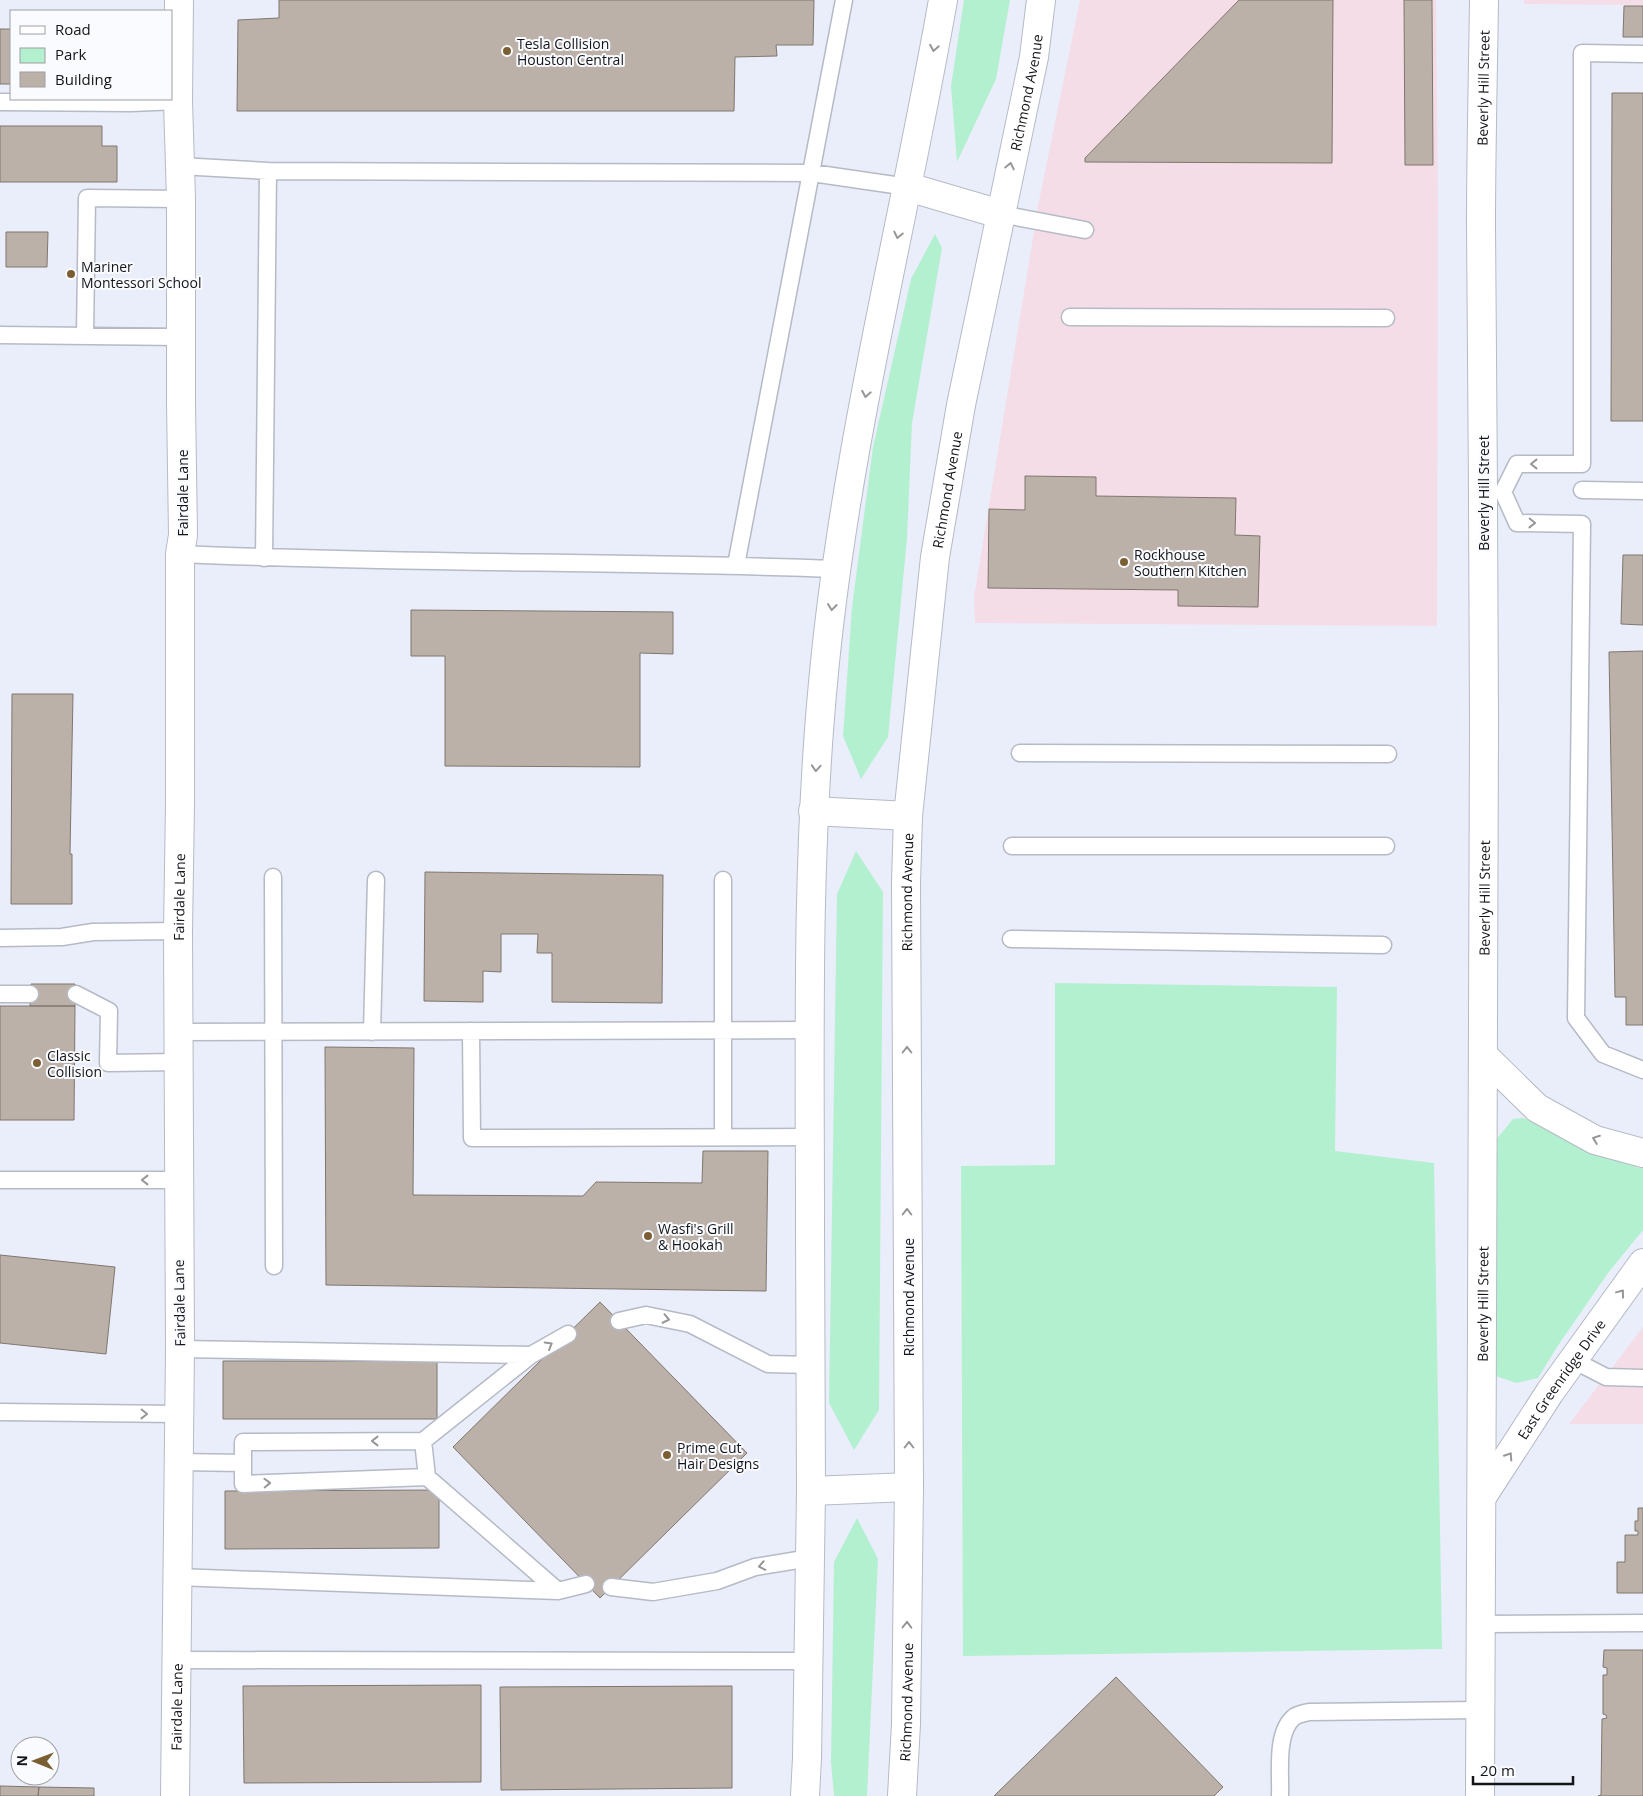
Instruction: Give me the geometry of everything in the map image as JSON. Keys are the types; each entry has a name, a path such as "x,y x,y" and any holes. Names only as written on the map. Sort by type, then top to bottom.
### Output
{"street":[{"name":"Fairdale Lane","path":"175,1796 180,1348 178,931 180,554 183,535 181,199 178,101 179,0"},
{"path":"805,1796 811,1491 810,917 813,811 823,681 836,569 873,350 908,188 943,0"},
{"name":"Richmond Avenue","path":"902,1796 906,1724 909,1487 906,893 908,816 935,557 962,405 1034,57 1041,0"},
{"name":"Beverly Hill Street","path":"1480,1796 1484,651 1493,493 1481,221 1484,0"},
{"path":"908,188 1000,214"},
{"path":"813,811 908,816"},
{"path":"1484,1056 1537,1108 1595,1140 1643,1153"},
{"name":"East Greenridge Drive","path":"1482,1497 1550,1392 1643,1263"},
{"path":"811,1491 909,1487"}],"lane":[{"path":"736,565 844,0"},
{"path":"1643,54 1582,53 1582,464 1517,464 1493,493 1517,523 1582,524 1576,1018 1603,1054 1643,1070"},
{"path":"0,102 131,103 178,101"},
{"path":"180,166 268,170 812,173 908,188"},
{"path":"264,558 268,170"},
{"path":"85,336 87,198 181,199"},
{"path":"1000,214 1085,230"},
{"path":"1070,317 1386,318"},
{"path":"0,335 181,337"},
{"path":"1582,490 1643,491"},
{"path":"180,554 264,558 736,565 836,569"},
{"path":"1020,752 1388,754"},
{"path":"1012,846 1386,846"},
{"path":"273,877 274,1266"},
{"path":"372,1032 376,880"},
{"path":"723,880 723,1137"},
{"path":"0,938 62,937 93,932 178,931"},
{"path":"1011,939 1383,945"},
{"path":"0,994 30,994"},
{"path":"76,994 109,1011 108,1063 179,1062"},
{"path":"178,1032 810,1030"},
{"path":"471,1031 472,1138 810,1137"},
{"path":"0,1180 178,1180"},
{"path":"618,1321 646,1315 690,1324 768,1364 811,1365"},
{"path":"427,1476 244,1484 243,1442 423,1441 531,1355 568,1334"},
{"path":"180,1348 531,1355"},
{"path":"1573,1360 1606,1377 1643,1378"},
{"path":"0,1412 178,1414"},
{"path":"423,1441 427,1476 558,1591"},
{"path":"178,1462 243,1463"},
{"path":"611,1587 653,1592 716,1581 755,1568 810,1558"},
{"path":"177,1577 558,1591 586,1584"},
{"path":"1480,1624 1643,1623"},
{"path":"176,1660 808,1661"},
{"path":"1280,1796 1281,1740 1286,1726 1295,1716 1309,1712 1480,1710"}],"shaded area":[{"path":"1080,0 1436,0 1438,202 1437,626 975,623 974,597 1039,201"},
{"path":"1524,0 1643,0 1643,5 1524,4"},
{"path":"1643,1327 1643,1424 1569,1424"}],"green space":[{"path":"964,0 1010,0 996,79 957,162 951,86"},
{"path":"935,234 942,248 912,423 907,538 888,737 861,779 843,736 852,607 873,447 911,279"},
{"path":"856,851 883,892 879,1410 854,1450 829,1403 837,894"},
{"path":"1055,983 1337,987 1335,1151 1434,1163 1442,1649 963,1656 961,1166 1055,1165"},
{"path":"1523,1118 1566,1134 1638,1168 1643,1167 1643,1230 1608,1273 1538,1378 1516,1383 1496,1376 1495,1141 1513,1119"},
{"path":"857,1518 878,1559 867,1796 834,1796 831,1762 834,1562"}],"building":[{"name":"Tesla Collision Houston Central","path":"279,0 814,0 813,45 776,45 777,56 735,57 734,111 237,111 238,20 279,18"},
{"path":"1239,0 1333,0 1332,163 1085,162 1085,158"},
{"path":"1404,0 1432,0 1433,165 1405,165"},
{"path":"1624,6 1643,6 1643,37 1623,37"},
{"path":"0,29 10,29 10,84 0,84"},
{"path":"1612,93 1643,93 1643,421 1611,421"},
{"path":"0,126 102,126 102,146 117,146 117,182 0,182"},
{"path":"6,232 48,232 47,267 6,267"},
{"name":"Rockhouse Southern Kitchen","path":"1025,476 1096,477 1096,496 1236,498 1235,535 1260,536 1258,607 1178,606 1178,590 988,588 989,509 1025,510"},
{"path":"1623,555 1643,555 1643,625 1621,624"},
{"path":"411,610 673,612 673,654 640,653 640,767 445,766 445,656 411,656"},
{"path":"1643,651 1643,1025 1626,1025 1626,997 1615,997 1609,652"},
{"path":"12,694 73,694 70,854 72,854 72,904 11,904"},
{"path":"425,872 663,875 662,1003 552,1002 552,953 537,953 538,934 501,934 501,972 483,971 483,1002 424,1001"},
{"path":"31,984 75,984 75,1006 30,1006"},
{"name":"Classic Collision","path":"0,1006 75,1006 74,1120 0,1120"},
{"path":"325,1047 414,1048 413,1195 583,1196 596,1182 702,1183 703,1151 768,1151 766,1291 326,1285"},
{"path":"0,1255 115,1267 106,1354 0,1343"},
{"path":"600,1302 747,1453 600,1598 453,1447"},
{"path":"223,1361 437,1361 437,1419 223,1419"},
{"path":"439,1490 439,1548 225,1549 225,1491"},
{"path":"1638,1508 1643,1508 1643,1593 1617,1593 1617,1562 1625,1562 1625,1535 1638,1535 1638,1531 1635,1531 1635,1521 1638,1521"},
{"path":"1604,1650 1643,1650 1643,1796 1598,1796 1601,1795 1602,1719 1607,1718 1603,1714 1603,1675 1607,1675 1607,1668 1603,1667"},
{"path":"1116,1677 1223,1787 1214,1796 994,1796"},
{"path":"481,1685 481,1782 244,1783 243,1686"},
{"path":"732,1686 732,1788 501,1790 500,1687"},
{"path":"0,1786 39,1787 38,1796 0,1796"},
{"path":"39,1787 94,1788 94,1796 38,1796"}],"place":[{"name":"Tesla Collision Houston Central","path":"507,51"},
{"name":"Mariner Montessori School","path":"71,274"},
{"name":"Rockhouse Southern Kitchen","path":"1124,562"},
{"name":"Classic Collision","path":"37,1063"},
{"name":"Wasfi's Grill & Hookah","path":"648,1236"},
{"name":"Prime Cut Hair Designs","path":"667,1455"}]}
